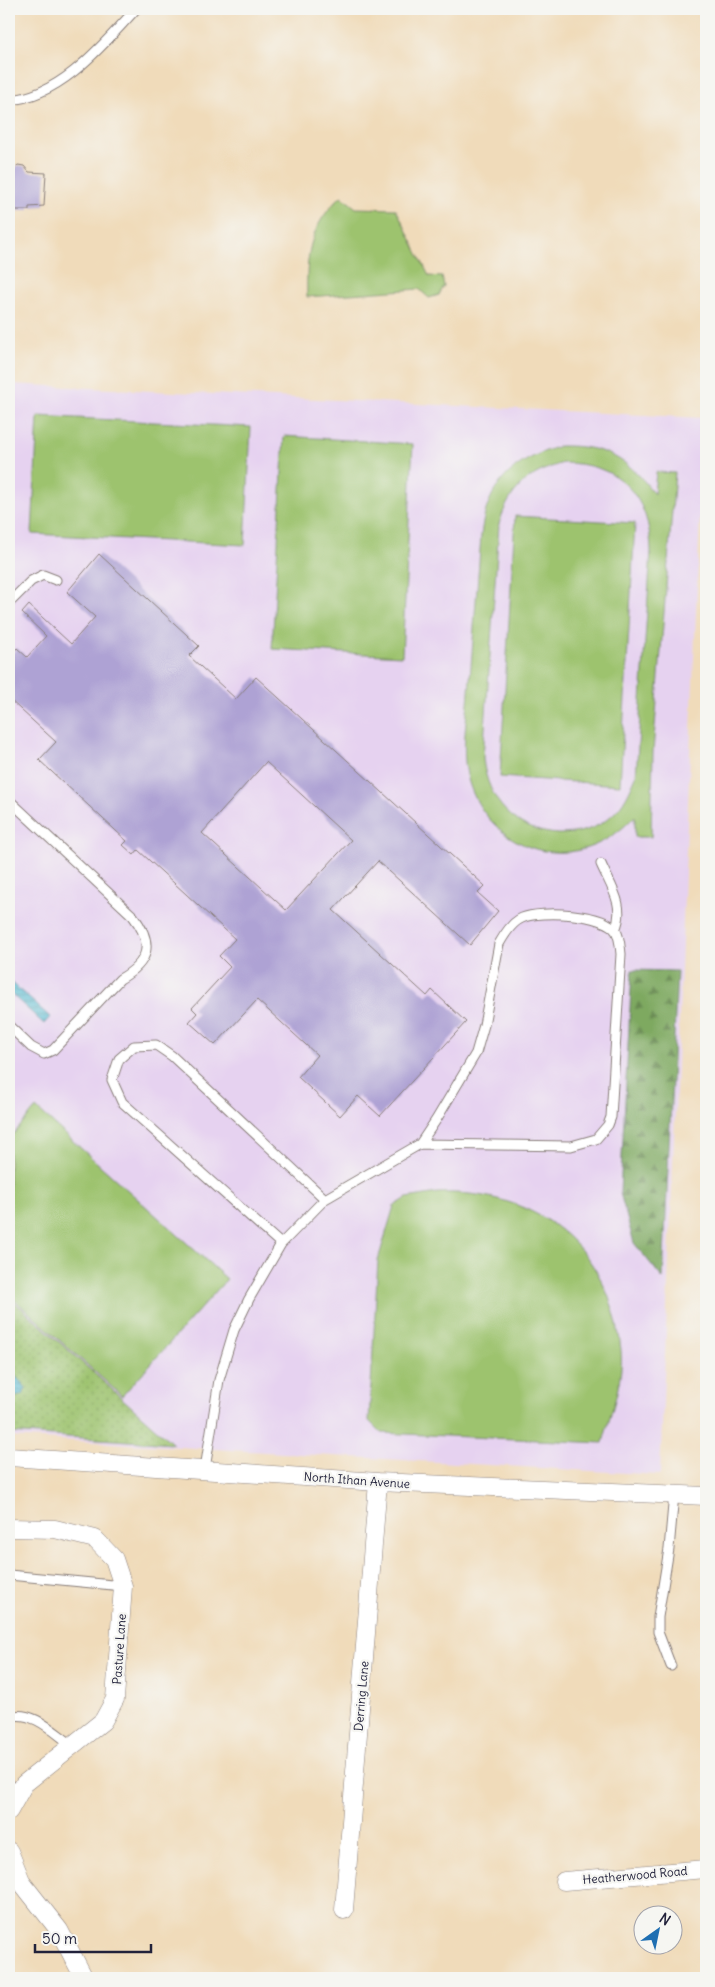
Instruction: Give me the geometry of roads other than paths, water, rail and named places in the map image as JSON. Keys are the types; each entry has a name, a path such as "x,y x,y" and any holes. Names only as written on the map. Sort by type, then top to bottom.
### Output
{"street":[{"name":"North Ithan Avenue","path":"9,1458 205,1469 378,1482 706,1496"},
{"name":"Derring Lane","path":"344,1910 378,1482"},
{"name":"Pasture Lane","path":"9,1528 55,1529 95,1539 114,1559 123,1586 115,1699 103,1722 24,1784 13,1788 9,1810"},
{"path":"9,1851 22,1883 59,1930 84,1978"},
{"name":"Heatherwood Road","path":"564,1881 706,1869"}],"lane":[{"path":"9,100 25,99 54,87 136,9"},
{"path":"9,604 30,581 43,575 56,580"},
{"path":"9,800 133,916 142,928 147,943 143,960 134,972 120,979 53,1050 44,1054 32,1047 9,1026"},
{"path":"602,864 621,908 620,919 615,930"},
{"path":"205,1469 219,1380 234,1330 249,1299 281,1244 325,1199 420,1144 460,1083 476,1053 484,1025 496,953 504,934 521,918 554,914 593,917 615,930 620,941 621,954 611,1117 596,1139 571,1146 420,1144"},
{"path":"281,1244 122,1102 112,1080 119,1059 134,1046 156,1045 172,1056 325,1199"},
{"path":"671,1666 658,1632 658,1617 669,1548 674,1494"},
{"path":"9,1575 123,1586"},
{"path":"9,1717 22,1715 32,1718 72,1745"}],"water":[{"path":"9,980 50,1017 44,1024 9,992"},
{"path":"9,1369 26,1388 23,1395 9,1398"}]}
